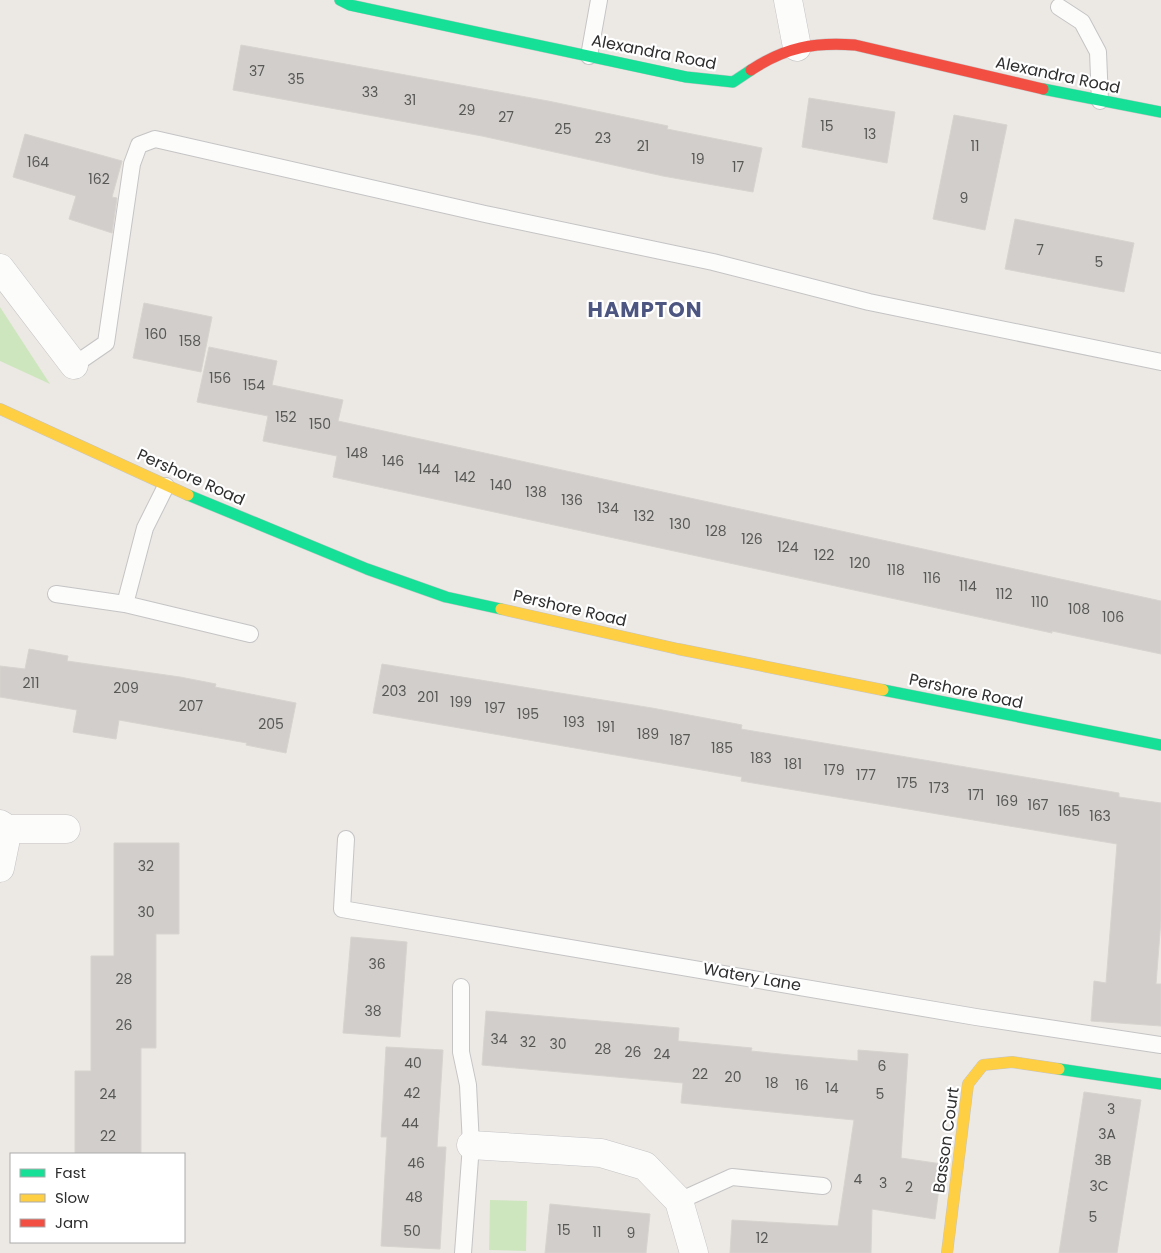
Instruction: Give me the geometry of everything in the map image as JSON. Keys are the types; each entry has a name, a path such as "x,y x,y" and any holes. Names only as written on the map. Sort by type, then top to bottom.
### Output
{"street":[{"name":"Alexandra Road","path":"340,0 350,5 686,77 733,82 763,62 797,47 825,43 855,45 1100,101 1161,112"},
{"path":"788,0 797,47"},
{"path":"0,268 74,365"},
{"name":"Pershore Road","path":"0,409 166,486 367,570 446,597 678,648 1161,745"},
{"path":"0,868 4,826 66,829"},
{"name":"Basson Court","path":"947,1253 968,1084 983,1065 1012,1062 1161,1084"},
{"path":"471,1145 601,1153 645,1166 679,1202 694,1253"}],"lane":[{"path":"589,56 600,0"},
{"path":"1058,7 1082,22 1098,52 1100,101"},
{"path":"74,365 106,343 132,164 139,145 155,140 485,214 713,262 869,302 1161,362"},
{"path":"125,604 145,528 166,486"},
{"path":"56,594 125,604 250,634"},
{"name":"Watery Lane","path":"346,839 342,909 976,1017 1161,1045"},
{"path":"462,987 461,1052 468,1085 471,1145 463,1253"},
{"path":"679,1202 732,1177 823,1186"}],"green space":[{"path":"0,307 50,384 0,361"},
{"path":"490,1200 527,1201 526,1251 489,1250"}],"building":[{"path":"241,45 548,101 668,126 667,129 762,148 753,192 663,176 482,136 233,90"},
{"path":"809,98 895,112 887,163 802,147"},
{"path":"954,115 1007,125 985,230 933,219"},
{"path":"25,134 122,161 112,197 117,198 112,233 69,219 76,196 13,177"},
{"path":"1015,219 1134,243 1124,292 1005,269"},
{"path":"144,303 212,317 201,372 133,358"},
{"path":"209,347 277,361 272,385 343,400 338,421 1161,601 1161,654 1052,631 1052,633 333,477 337,456 263,441 268,416 197,402"},
{"path":"29,649 68,656 67,661 180,677 216,684 215,687 296,703 286,753 246,745 247,743 119,720 116,739 73,732 77,710 0,697 0,666 25,669"},
{"path":"382,664 652,708 742,725 741,729 1119,793 1119,797 1161,803 1161,920 1156,984 1161,984 1161,1026 1091,1021 1094,981 1106,983 1117,844 741,781 742,777 373,713"},
{"path":"114,843 179,843 179,934 156,934 156,1048 141,1048 141,1153 75,1153 75,1071 91,1071 91,956 114,956"},
{"path":"351,937 407,942 400,1037 343,1033"},
{"path":"486,1011 679,1028 678,1041 752,1048 751,1051 790,1055 858,1061 858,1050 908,1054 901,1158 942,1164 935,1219 872,1209 871,1253 730,1253 732,1220 838,1226 854,1120 681,1103 683,1083 482,1065"},
{"path":"386,1047 443,1050 437,1147 446,1147 440,1249 381,1246 387,1137 381,1137"},
{"path":"1084,1092 1141,1100 1117,1253 1059,1253"},
{"path":"550,1204 650,1214 646,1253 545,1253"}],"traffic: fast":[{"path":"340,0 350,5 686,77 733,82 751,70"},
{"path":"1043,89 1161,112"},
{"path":"188,495 367,569 446,597 501,609"},
{"path":"883,690 1161,745"},
{"path":"1059,1069 1161,1084"}],"traffic: slow":[{"path":"0,409 188,495"},
{"path":"501,609 678,649 883,690"},
{"path":"947,1253 968,1084 983,1065 1012,1062 1059,1069"}],"traffic: jam":[{"path":"751,70 788,51 826,44 840,44 855,45 1043,89"}],"district":[{"name":"HAMPTON","path":"645,309"}]}
